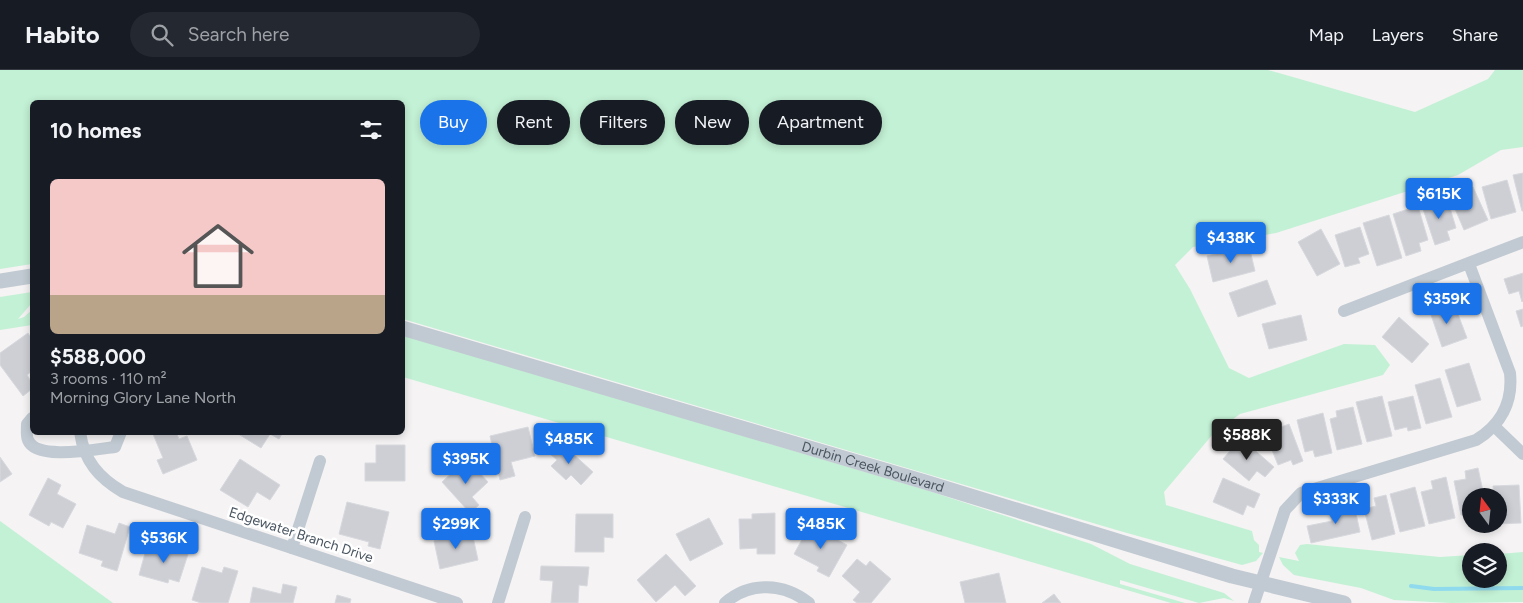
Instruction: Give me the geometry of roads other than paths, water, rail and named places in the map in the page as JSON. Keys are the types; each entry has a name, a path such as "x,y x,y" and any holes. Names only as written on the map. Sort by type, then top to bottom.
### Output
{"street":[{"path":"1344,311 1523,242"},
{"path":"1254,603 1285,510 1301,493 1476,440 1494,426 1502,416 1509,400 1510,373 1469,264"},
{"path":"0,281 30,276"},
{"name":"Durbin Creek Boulevard","path":"405,329 916,479 1259,584 1344,603"},
{"path":"30,420 27,424 28,440 37,450 53,452 115,447 120,435"},
{"path":"1494,426 1523,454"},
{"name":"Edgewater Branch Drive","path":"80,435 82,450 98,474 123,492 457,603"},
{"path":"292,548 320,461"},
{"path":"498,603 525,517"},
{"path":"725,603 743,591 769,587 786,590 809,603"}],"waterway":[{"path":"1411,586 1434,589 1523,588"}]}
